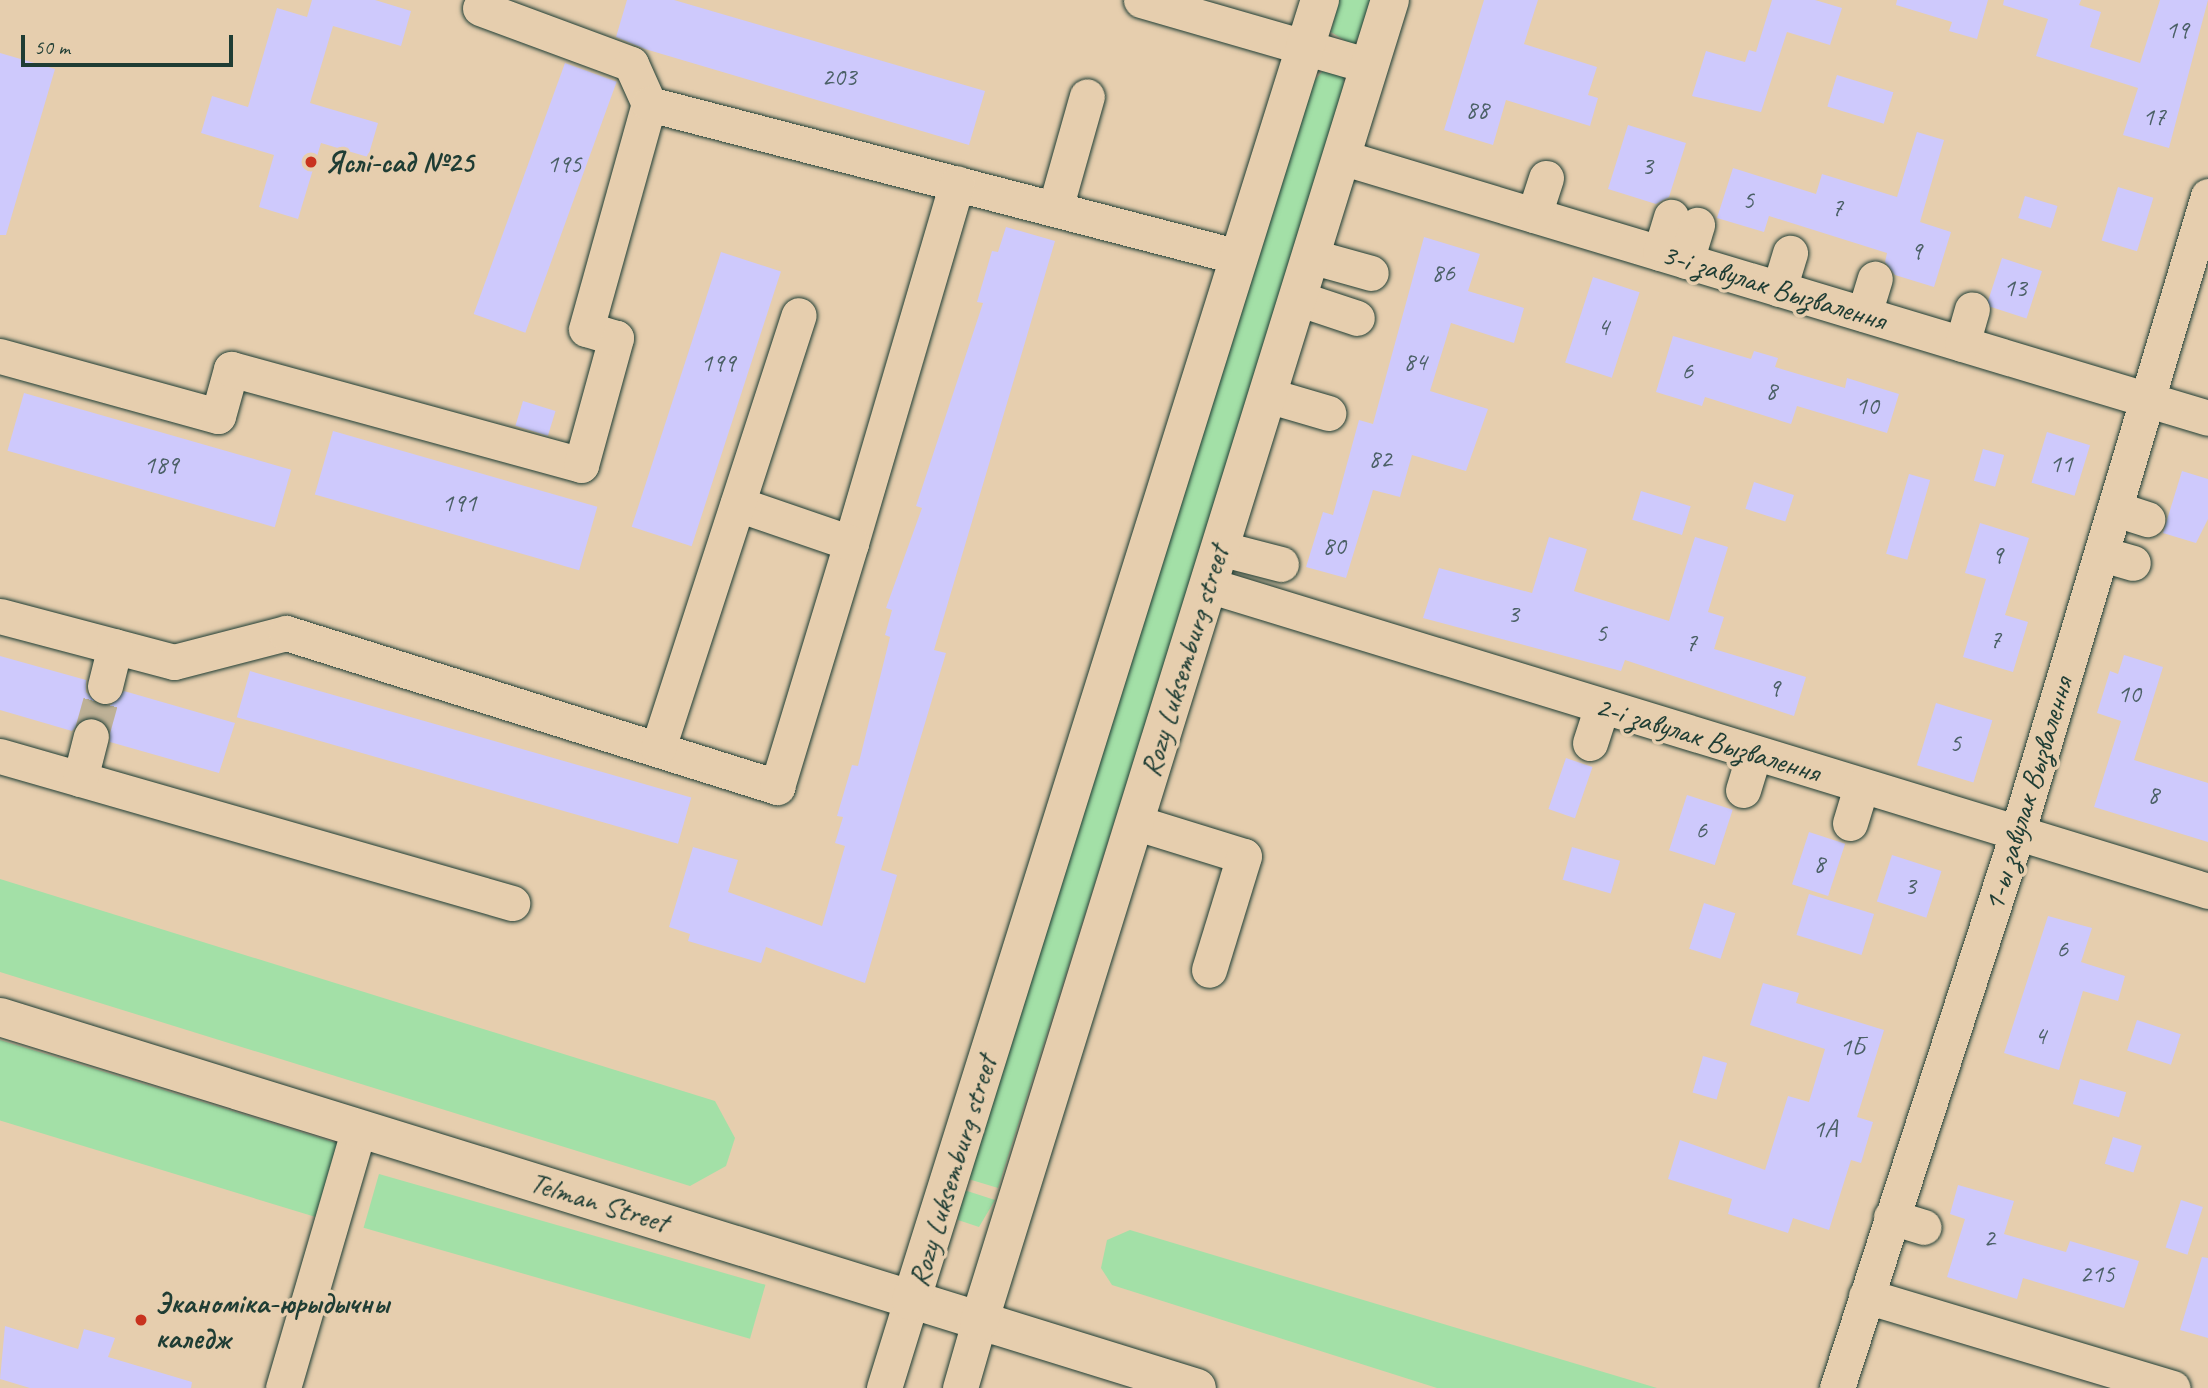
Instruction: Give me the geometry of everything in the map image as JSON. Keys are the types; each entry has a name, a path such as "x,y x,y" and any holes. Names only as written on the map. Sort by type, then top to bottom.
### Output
{"main road":[{"name":"Rozy Luksemburg street","path":"911,1301 1320,0"},
{"name":"Rozy Luksemburg street","path":"979,1322 1390,0"},
{"name":"Telman Street","path":"0,1017 1197,1388"}],"street":[{"path":"1141,0 1369,66"},
{"path":"0,356 218,416 231,369 581,465 616,338 586,329 649,104 631,64 480,8"},
{"path":"1055,209 1087,96"},
{"path":"649,104 1239,257"},
{"name":"3-і завулак Вызвалення","path":"1341,157 2208,418"},
{"path":"1534,215 1546,178"},
{"path":"0,616 174,662 286,633 658,748 777,788 957,183"},
{"name":"1-ы завулак Вызвалення","path":"1837,1388 1893,1220 1897,1158 1927,1068 1966,1036 1992,954 1979,904 2017,834 2032,740 2077,688 2066,630 2106,548 2131,514 2149,400 2200,196"},
{"path":"1673,257 1684,221"},
{"path":"1779,289 1790,253"},
{"path":"1310,256 1371,273"},
{"path":"1864,314 1875,279"},
{"path":"1297,298 1357,318"},
{"path":"1962,344 1972,309"},
{"path":"658,748 799,315"},
{"path":"1267,395 1328,413"},
{"path":"738,504 851,543"},
{"path":"1219,548 1281,564"},
{"name":"2-і завулак Вызвалення","path":"1208,585 1615,701 1755,754 2017,834 2191,876"},
{"path":"105,686 115,646"},
{"path":"1590,743 1615,701"},
{"path":"80,779 91,736"},
{"path":"1743,790 1755,754"},
{"path":"0,756 512,903"},
{"path":"1850,823 1861,786"},
{"path":"1134,822 1244,856 1209,970"},
{"path":"283,1388 359,1128"},
{"path":"1866,1296 2099,1355 2161,1377"},
{"path":"884,1388 911,1301"},
{"path":"960,1388 979,1322"}],"green space":[{"path":"1339,0 1376,0 1354,46 1331,32"},
{"path":"1323,71 1344,77 1341,108 998,1188 965,1178 1313,82"},
{"path":"0,879 715,1101 735,1138 726,1166 690,1186 0,972"},
{"path":"0,1040 341,1144 319,1218 0,1121"},
{"path":"379,1174 765,1285 750,1339 364,1228"},
{"path":"961,1189 995,1200 979,1227 958,1220"},
{"path":"1130,1230 1657,1388 1437,1388 1112,1285 1101,1268 1107,1240"}],"building":[{"path":"312,0 375,0 411,11 401,46 333,26 310,103 378,123 368,157 321,143 298,219 259,207 274,155 201,133 212,96 248,107 277,8 307,17"},
{"path":"627,0 674,0 985,91 969,145 645,49 616,37"},
{"path":"1484,0 1538,0 1524,44 1597,67 1588,95 1598,98 1590,126 1506,100 1493,145 1444,130"},
{"path":"1772,0 1815,0 1842,8 1830,45 1787,32 1761,112 1692,96 1706,51 1745,62 1749,50 1756,52"},
{"path":"1897,0 1988,0 1977,39 1949,31 1952,22 1896,5"},
{"path":"2004,0 2081,0 2079,5 2101,12 2090,47 2140,63 2160,0 2208,0 2169,148 2123,135 2138,88 2036,56 2048,19 2003,5"},
{"path":"0,53 55,69 6,235 0,235"},
{"path":"565,63 617,82 525,333 474,314"},
{"path":"1837,75 1893,92 1884,124 1827,107"},
{"path":"1628,125 1686,143 1669,197 1656,204 1608,189"},
{"path":"1917,132 1944,140 1920,222 1951,232 1934,287 1895,275 1885,262 1887,253 1769,216 1764,232 1717,218 1733,168 1816,194 1822,174 1897,197"},
{"path":"2118,187 2153,198 2137,251 2102,241"},
{"path":"2025,196 2058,206 2051,228 2018,218"},
{"path":"1006,227 1055,241 934,650 946,653 881,870 897,875 865,983 766,947 761,963 688,941 690,934 669,927 693,847 738,860 728,892 822,926 845,846 835,843 843,817 837,816 852,765 858,766 890,637 885,635 892,610 886,608 922,508 916,506 983,303 977,302 992,251 998,252"},
{"path":"1424,237 1480,254 1468,291 1524,308 1514,343 1451,323 1430,391 1488,409 1466,471 1412,455 1400,497 1373,490 1346,578 1306,567 1323,512 1333,515 1359,420 1373,424"},
{"path":"721,252 781,271 692,546 632,527"},
{"path":"2002,258 2042,271 2026,319 1987,306"},
{"path":"1593,277 1640,292 1612,378 1565,363"},
{"path":"1673,336 1751,359 1754,351 1778,358 1775,367 1845,388 1847,378 1899,394 1887,433 1797,406 1791,424 1705,397 1702,406 1656,392"},
{"path":"24,393 291,470 275,527 7,451"},
{"path":"523,401 556,411 548,436 515,426"},
{"path":"333,431 597,507 579,570 315,494"},
{"path":"2047,432 2090,445 2075,496 2032,483"},
{"path":"1983,449 2004,455 1995,487 1974,481"},
{"path":"2182,471 2208,479 2208,519 2196,543 2163,533"},
{"path":"1909,474 1930,480 1907,560 1886,554"},
{"path":"1754,482 1794,495 1785,522 1745,509"},
{"path":"1641,491 1691,506 1682,535 1632,520"},
{"path":"1980,523 2029,538 2005,615 2028,622 2013,672 1963,657 1986,579 1965,573"},
{"path":"1549,537 1587,549 1574,591 1669,621 1695,537 1728,547 1708,612 1724,617 1714,649 1806,677 1794,716 1625,660 1621,671 1423,618 1439,568 1532,593"},
{"path":"2124,655 2163,667 2134,760 2208,783 2208,842 2094,807 2121,721 2097,713 2110,671 2118,674"},
{"path":"0,656 86,680 86,692 99,705 111,705 124,691 235,723 219,773 110,742 110,730 97,717 85,717 72,731 0,710"},
{"path":"250,671 691,798 678,844 237,717"},
{"path":"1936,703 1992,720 1973,782 1917,765"},
{"path":"1566,758 1592,767 1575,818 1548,809"},
{"path":"1687,795 1733,810 1715,865 1669,850"},
{"path":"1809,832 1845,844 1828,896 1792,884"},
{"path":"1572,847 1620,861 1611,893 1563,880"},
{"path":"1892,855 1941,871 1926,918 1877,902"},
{"path":"1809,894 1874,914 1861,955 1796,935"},
{"path":"1704,903 1735,913 1721,959 1689,949"},
{"path":"2048,916 2092,928 2081,962 2125,976 2118,1001 2083,991 2059,1070 2004,1053"},
{"path":"1763,983 1799,993 1796,1003 1884,1030 1857,1117 1873,1122 1861,1163 1851,1160 1829,1230 1793,1218 1788,1233 1728,1214 1732,1199 1668,1179 1680,1140 1765,1170 1788,1096 1809,1102 1825,1049 1750,1025"},
{"path":"2137,1020 2181,1034 2171,1065 2127,1050"},
{"path":"1703,1056 1727,1063 1717,1099 1693,1093"},
{"path":"2080,1079 2126,1092 2119,1117 2073,1104"},
{"path":"2113,1137 2142,1146 2134,1173 2105,1164"},
{"path":"1958,1185 2014,1201 2004,1234 2066,1252 2070,1241 2139,1261 2124,1308 2023,1278 2017,1299 1947,1277 1965,1219 1950,1214"},
{"path":"2181,1200 2203,1207 2187,1255 2166,1248"},
{"path":"2202,1257 2208,1258 2208,1338 2180,1330"},
{"path":"5,1326 78,1349 84,1329 115,1338 108,1357 192,1382 191,1388 30,1388 0,1379"}],"tunnel":[{"path":"91,736 105,686"}],"place":[{"name":"Яслі-сад №25","path":"311,162"},
{"name":"Эканоміка-юрыдычны каледж","path":"141,1320"}]}
